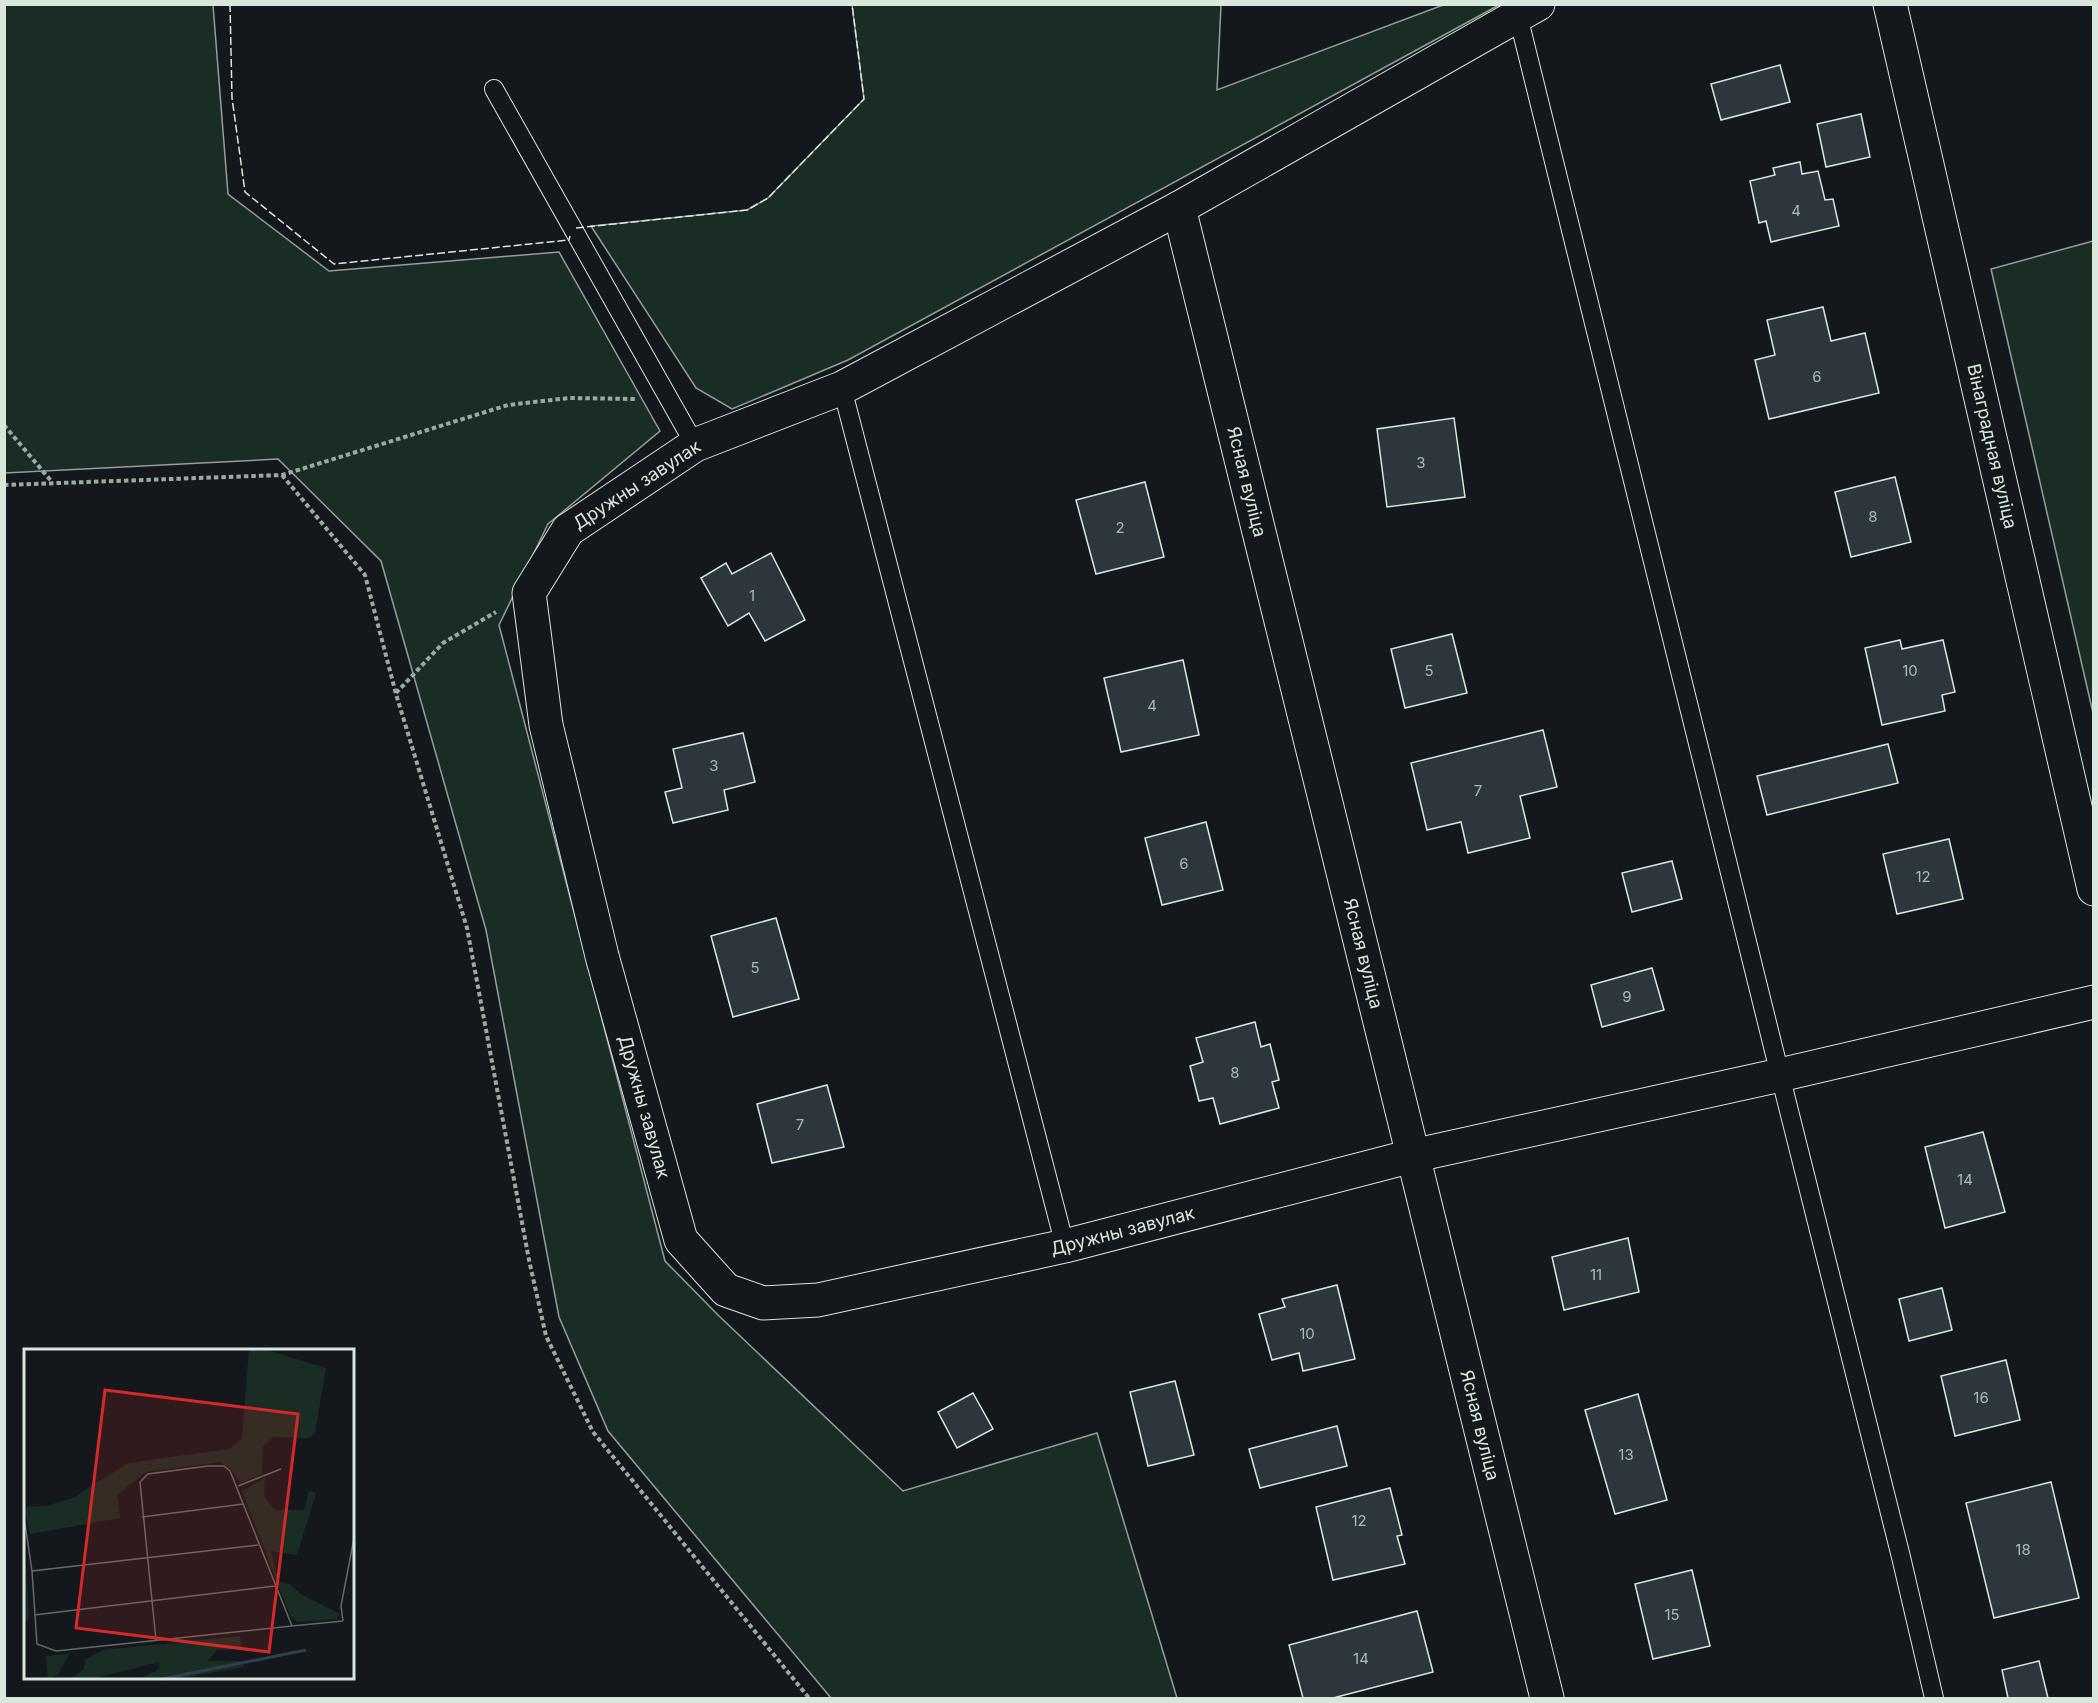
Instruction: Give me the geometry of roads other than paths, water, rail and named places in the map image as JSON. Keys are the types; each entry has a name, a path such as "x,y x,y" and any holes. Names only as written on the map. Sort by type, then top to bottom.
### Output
{"street":[{"name":"Вінаградная вуліца","path":"1890,4 2094,889"},
{"name":"Дружны завулак","path":"1528,10 1179,208 842,388 694,445 568,530 529,593 546,725 602,956 681,1240 726,1290 763,1304 818,1300 1065,1246 1412,1156 1780,1075 2094,1002"},
{"name":"Ясная вуліца","path":"1179,208 1546,1698"}],"lane":[{"path":"1528,10 1780,1075 1934,1698"},
{"path":"494,89 694,445"},
{"path":"842,388 1065,1246"}]}
